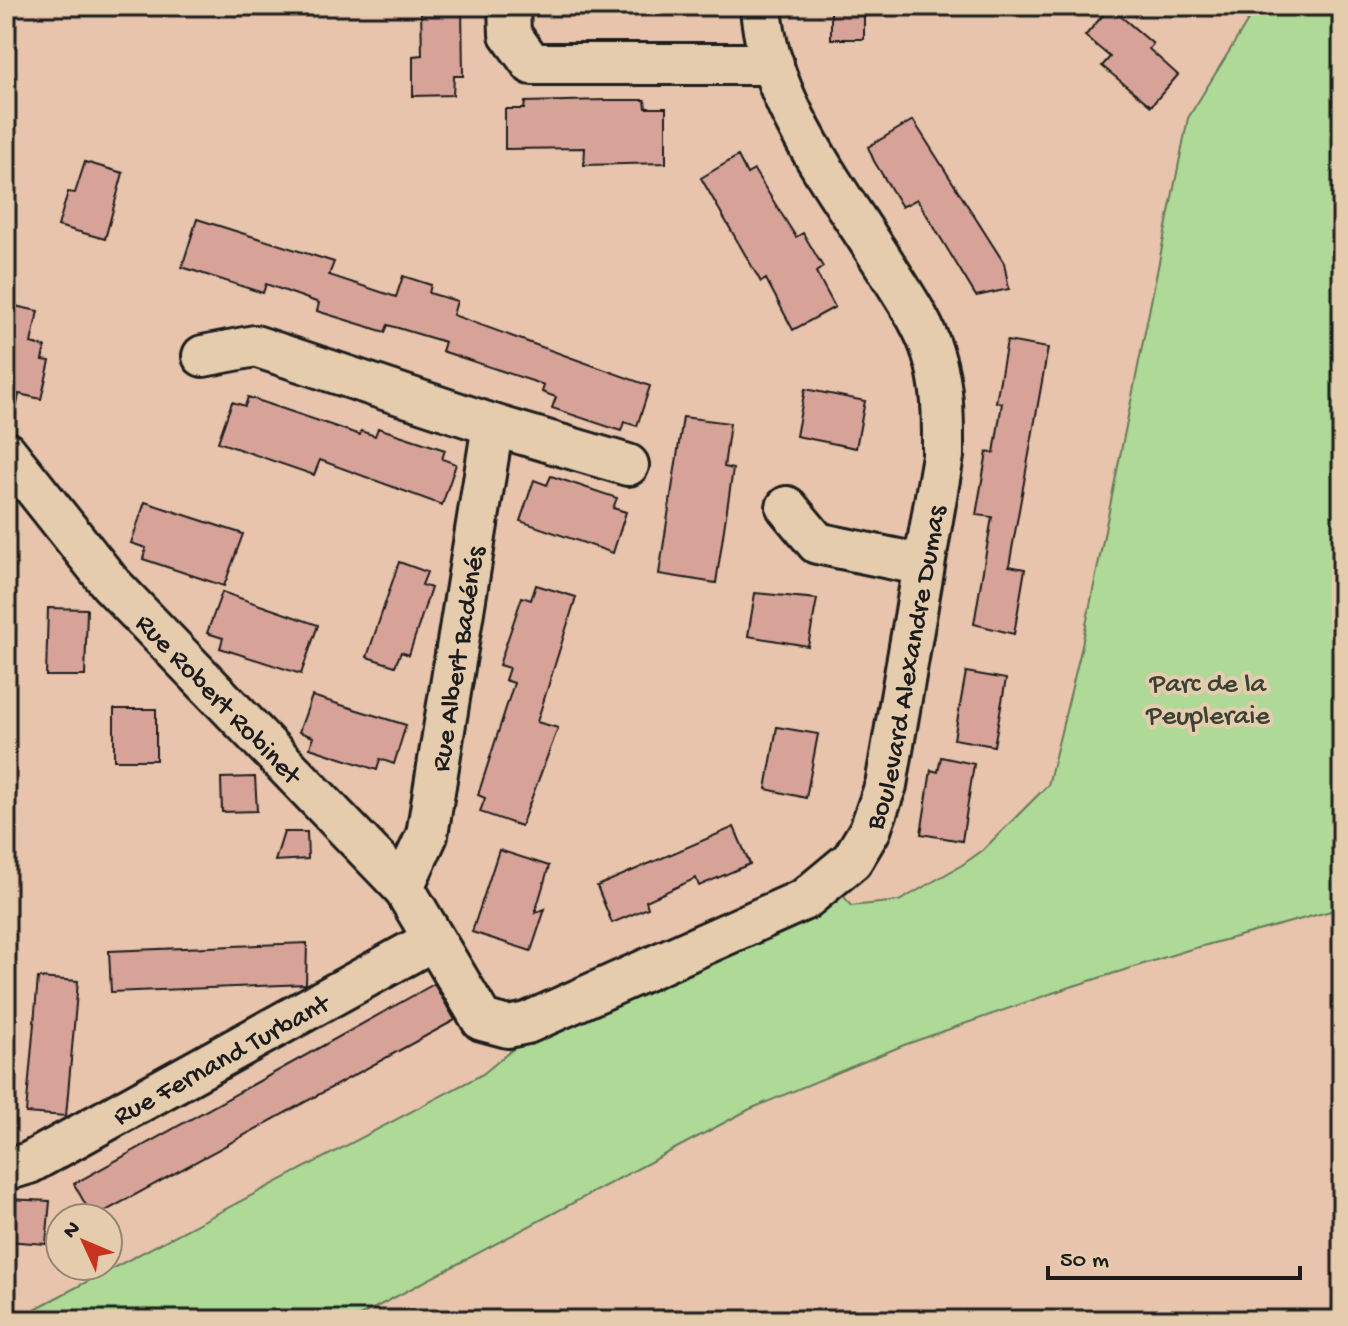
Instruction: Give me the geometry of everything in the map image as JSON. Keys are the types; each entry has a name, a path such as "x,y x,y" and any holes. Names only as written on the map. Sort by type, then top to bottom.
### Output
{"street":[{"path":"509,6 510,34 532,64 773,64"},
{"name":"Boulevard Alexandre Dumas","path":"433,940 473,1010 482,1020 508,1027 527,1023 805,899 852,860 870,830 886,785 943,456 944,407 933,352 902,293 798,123 773,64 761,6"},
{"path":"203,356 255,346 493,425 628,465"},
{"name":"Rue Albert Badénés","path":"403,887 427,835 493,425"},
{"name":"Rue Robert Robinet","path":"6,452 110,583 403,887 433,940"},
{"path":"787,507 817,543 923,565"},
{"name":"Rue Fernand Turbant","path":"6,1170 29,1163 433,940"}],"green space":[{"name":"Parc de la Peupleraie","path":"1257,6 1342,6 1342,908 1188,950 1064,989 904,1045 750,1109 352,1320 14,1320 86,1282 124,1282 124,1262 483,1074 519,1044 810,914 843,895 851,906 899,901 983,850 1048,785 1081,650 1188,118"}],"building":[{"path":"421,6 462,6 463,76 454,76 453,95 413,96 413,56 422,55"},
{"path":"831,6 864,6 864,39 831,39"},
{"path":"1110,7 1153,44 1149,49 1178,75 1151,106 1102,66 1110,57 1085,36"},
{"path":"645,100 646,108 666,108 666,163 584,165 585,148 505,149 505,109 524,109 525,102"},
{"path":"913,120 1004,263 1009,289 976,296 917,199 902,207 874,161 868,147"},
{"path":"738,156 747,174 754,170 796,237 803,233 823,267 816,272 835,307 793,330 766,279 761,282 701,178"},
{"path":"85,162 123,173 105,239 58,226 68,192 75,193"},
{"path":"197,219 334,262 329,275 396,297 403,276 431,285 429,293 457,301 453,315 650,386 637,426 624,422 621,431 552,408 556,397 542,392 544,385 442,351 445,342 388,325 385,332 317,311 319,303 266,284 263,293 182,267"},
{"path":"6,304 38,311 31,343 45,347 42,360 50,361 41,399 19,394 17,405 6,404"},
{"path":"1007,341 1048,348 1009,566 1025,569 1014,634 974,624 992,517 976,515 987,452 994,453 1002,403 996,402"},
{"path":"805,389 865,401 856,448 796,436"},
{"path":"248,397 360,435 361,431 375,436 378,428 445,450 442,459 456,464 442,505 320,460 314,475 218,442 232,402 245,406"},
{"path":"683,417 730,423 724,467 733,469 716,583 659,574"},
{"path":"551,476 617,498 613,508 626,512 613,553 520,521 534,480 547,485"},
{"path":"145,502 243,534 224,586 143,559 146,548 131,543"},
{"path":"399,562 427,572 422,585 431,588 409,655 401,652 395,666 367,657"},
{"path":"536,585 576,597 537,722 558,728 521,826 480,812 485,798 478,795 514,683 505,680 509,668 499,665 522,597 531,600"},
{"path":"222,592 318,625 301,674 220,648 223,638 207,633"},
{"path":"755,593 817,599 808,646 748,636"},
{"path":"48,608 87,609 85,676 46,676"},
{"path":"966,672 1006,679 994,746 954,739"},
{"path":"312,696 406,725 394,764 380,759 377,770 310,748 313,737 299,732"},
{"path":"114,709 156,709 156,760 114,760"},
{"path":"777,727 818,734 806,798 766,789"},
{"path":"941,757 974,764 962,841 921,834 931,770 938,772"},
{"path":"255,777 257,811 222,812 221,778"},
{"path":"734,827 750,864 699,886 696,878 646,901 648,908 612,923 597,886"},
{"path":"284,832 307,832 308,859 275,861"},
{"path":"499,850 549,866 535,913 545,909 531,951 472,932"},
{"path":"307,943 306,984 111,992 109,951"},
{"path":"38,978 78,981 66,1116 26,1113"},
{"path":"434,984 455,1020 122,1202 84,1202 74,1184"},
{"path":"6,1199 50,1201 44,1202 44,1244 6,1241"}]}
